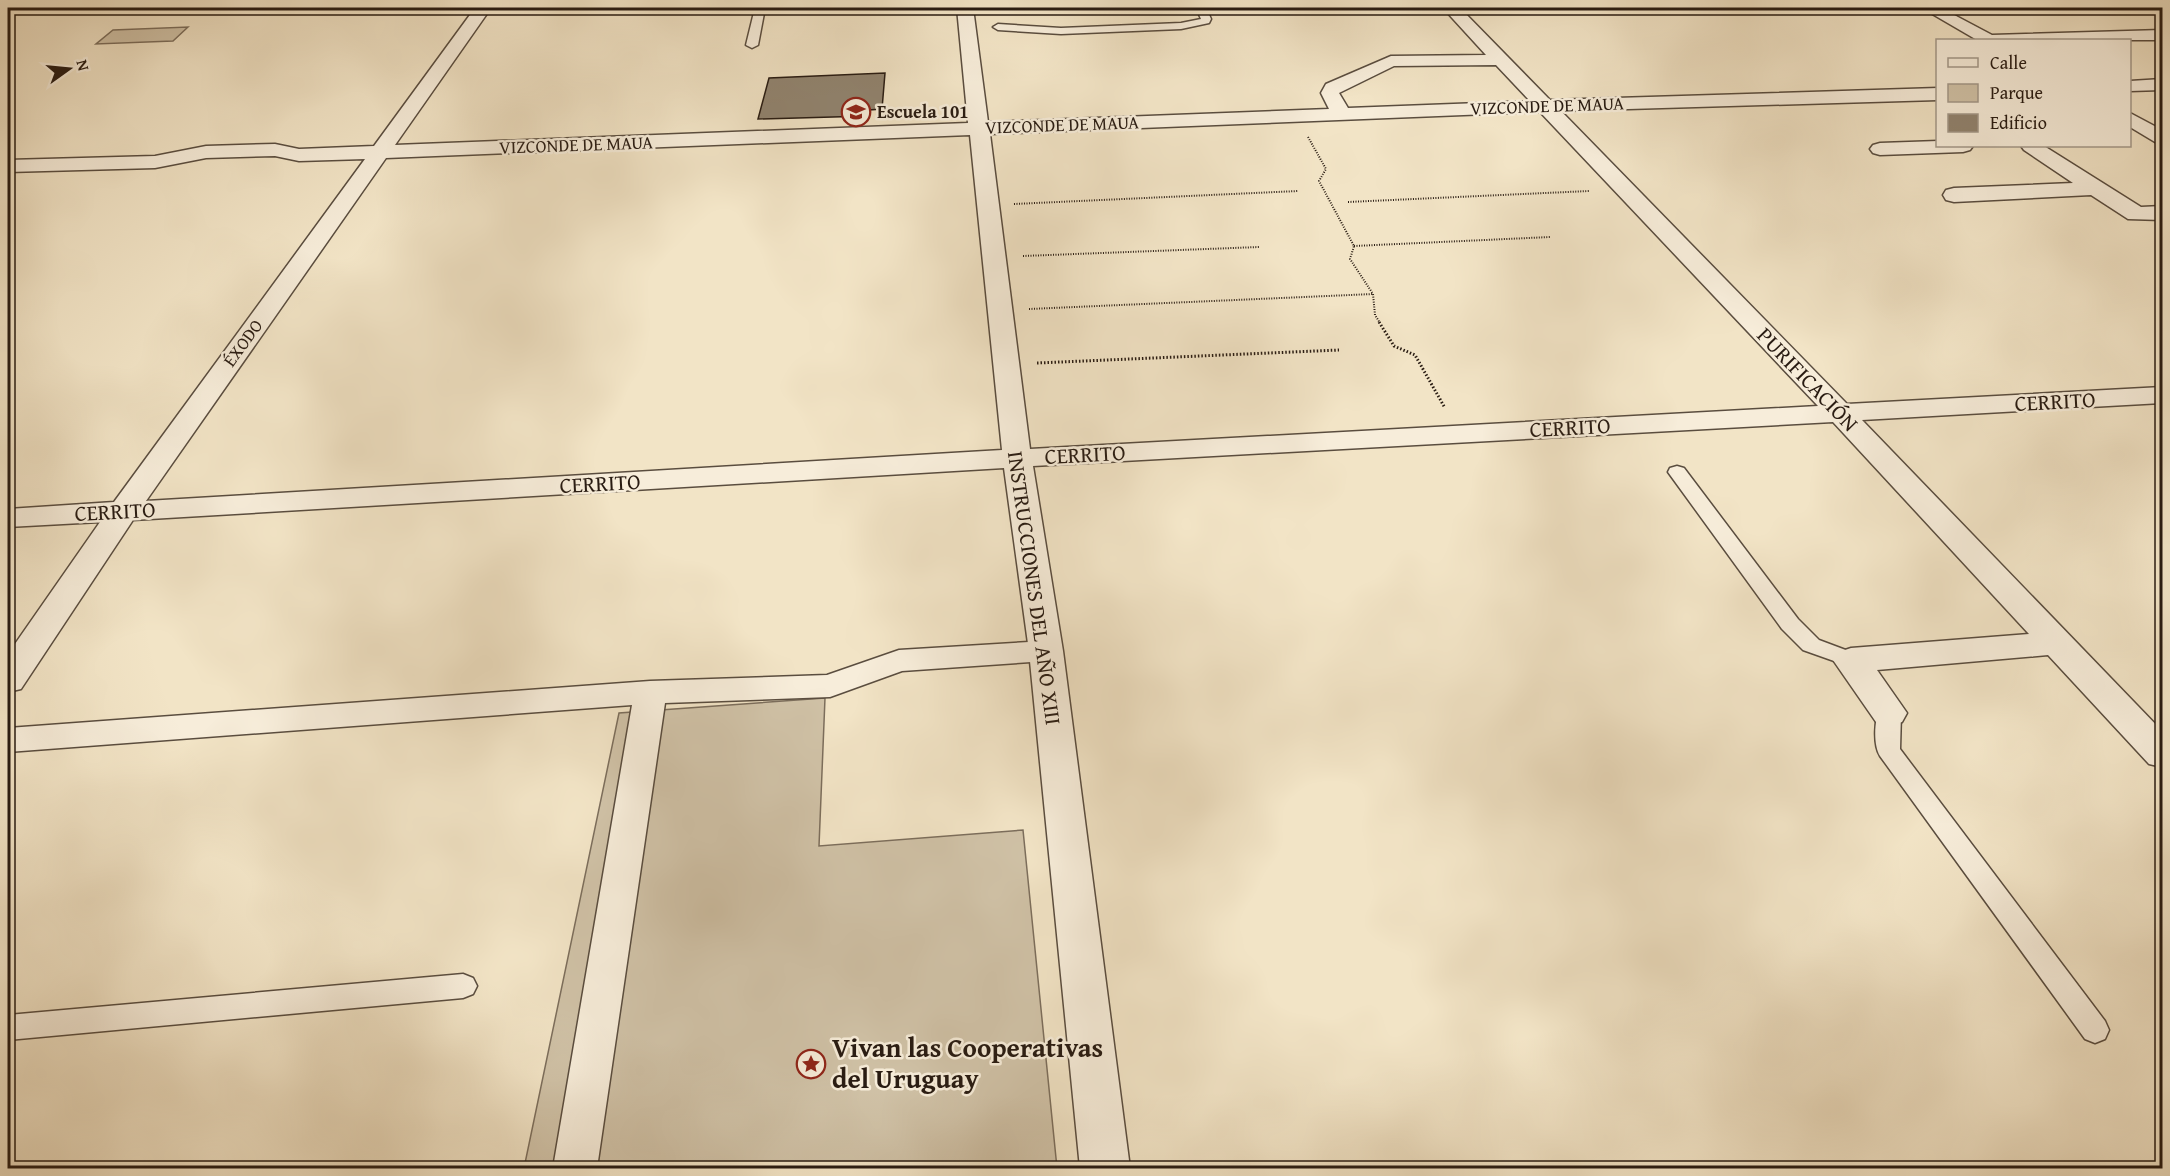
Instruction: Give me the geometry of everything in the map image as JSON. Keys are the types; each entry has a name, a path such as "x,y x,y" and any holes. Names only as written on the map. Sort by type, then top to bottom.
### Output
{"street":[{"name":"ÉXODO","path":"8,680 130,502 483,8"},
{"name":"INSTRUCCIONES DEL AÑO XIII","path":"965,8 1016,450 1046,651 1105,1168"},
{"name":"PURIFICACIÓN","path":"1450,8 1833,405 2163,754"},
{"path":"1930,8 1988,39"},
{"path":"2025,39 2163,35"},
{"path":"1342,114 1330,93 1333,88 1391,61 1501,60"},
{"path":"2131,86 2163,85"},
{"name":"VIZCONDE DE MAUA","path":"8,166 155,162 206,152 274,150 299,155 1544,106 1936,94"},
{"path":"2131,121 2163,138"},
{"path":"1880,149 1936,147"},
{"path":"2033,147 2136,214 2163,213"},
{"path":"1954,195 2096,188"},
{"name":"CERRITO","path":"8,501 130,502 1833,405 2163,378"},
{"name":"CERRITO","path":"1016,450 1452,419 2163,395"},
{"name":"CERRITO","path":"8,518 130,502"},
{"path":"1851,660 2058,644"},
{"path":"8,740 650,692 830,686 899,661 1046,651"},
{"path":"1851,660 1889,713"},
{"path":"576,1168 650,692"}],"lane":[{"path":"752,45 760,8"},
{"path":"998,27 1061,31 1181,26 1204,21 1206,19 1201,8"},
{"path":"1677,472 1790,624 1811,645 1851,660"},
{"path":"1889,713 1888,750 2095,1030"},
{"path":"8,1028 463,986"}],"path":[{"path":"1295,116 1326,169 1319,181 1354,246 1350,259 1373,294 1375,315 1394,346 1415,355 1452,419"},
{"path":"1348,202 1623,188"},
{"path":"989,205 1298,191"},
{"path":"1354,246 1550,237"},
{"path":"995,258 1259,247"},
{"path":"1001,311 1373,294"},
{"path":"1007,364 1339,350"}],"green space":[{"path":"188,27 173,41 96,44 113,30"},
{"path":"825,698 819,846 1023,830 1057,1168 524,1168 619,713"}],"building":[{"path":"885,73 882,109 869,110 868,116 758,119 769,78"}],"place":[{"name":"Escuela 101","path":"856,112"},
{"name":"Vivan las Cooperativas del Uruguay","path":"811,1064"}]}
